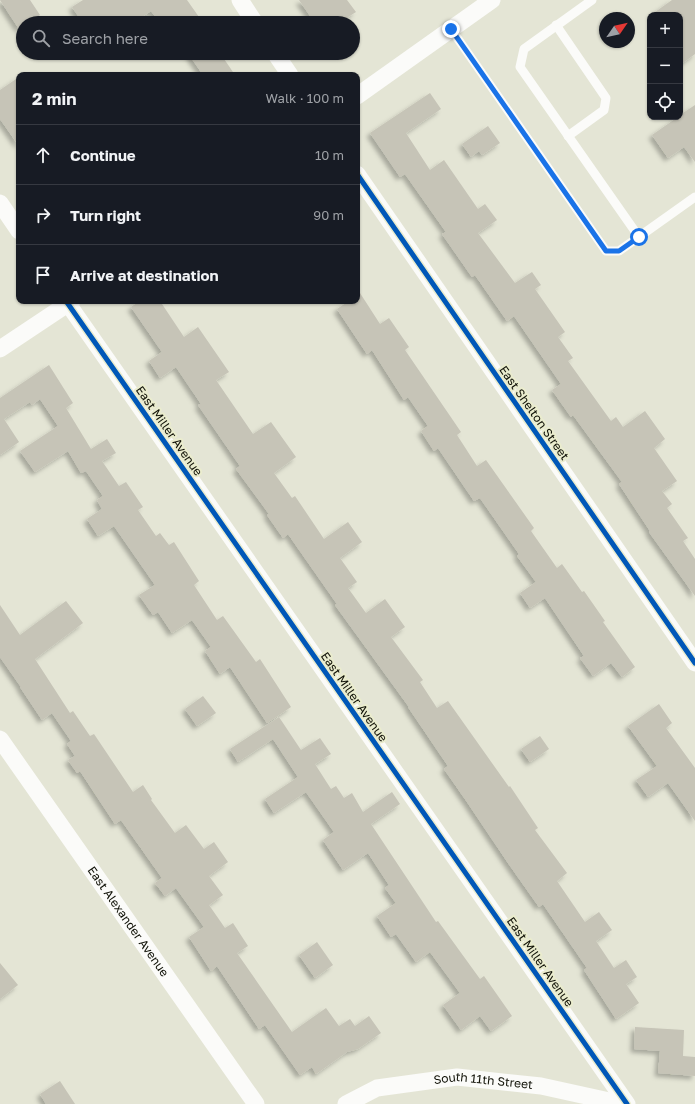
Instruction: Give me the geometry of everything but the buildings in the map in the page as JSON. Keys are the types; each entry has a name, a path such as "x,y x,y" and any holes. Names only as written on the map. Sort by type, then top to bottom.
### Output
{"street":[{"path":"240,0 250,16"},
{"path":"360,94 492,0"},
{"path":"280,60 288,72"},
{"name":"East Shelton Street","path":"360,178 695,663"},
{"path":"0,203 16,227"},
{"path":"0,349 66,304"},
{"name":"East Miller Avenue","path":"70,304 627,1104"},
{"name":"East Alexander Avenue","path":"0,739 256,1104"},
{"name":"South 11th Street","path":"346,1104 377,1088 457,1077 541,1086 623,1104"}],"lane":[{"path":"592,0 524,49 520,67 639,237"},
{"path":"556,25 606,98 604,110 568,136"},
{"path":"451,29 606,251 619,251 695,198"}],"cycle path":[{"path":"360,178 695,663"},
{"path":"68,304 627,1104"}],"route":[{"path":"451,29 606,251 619,251 639,237"}]}
